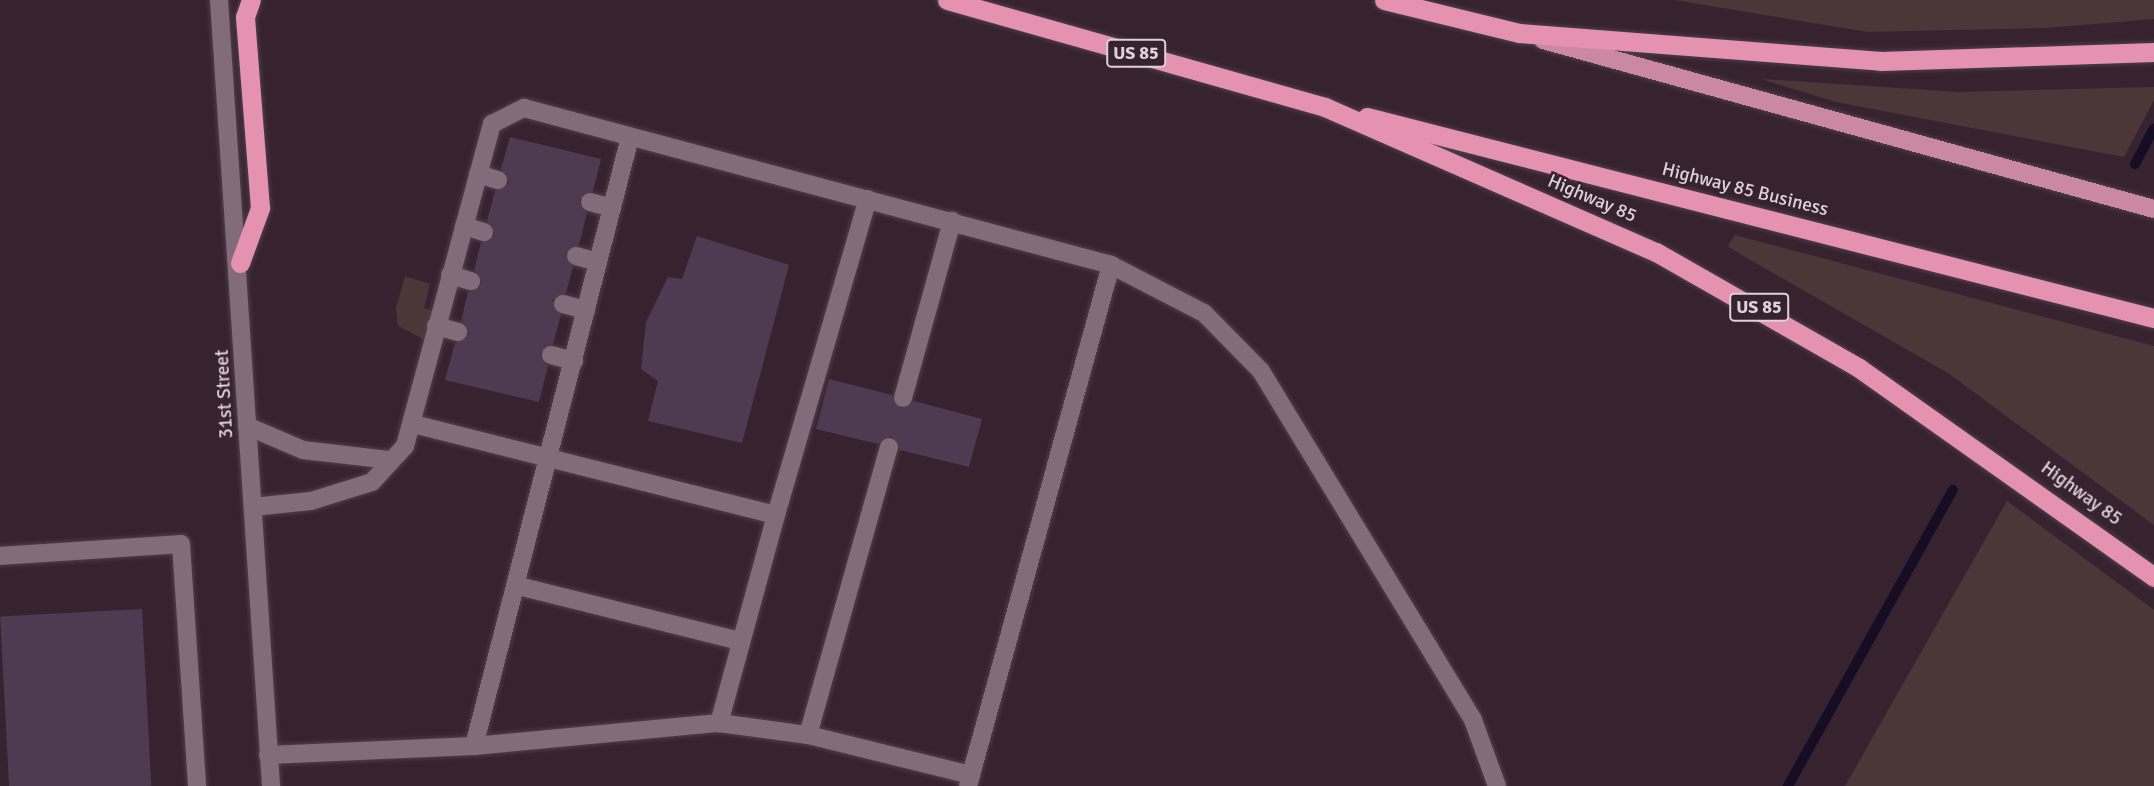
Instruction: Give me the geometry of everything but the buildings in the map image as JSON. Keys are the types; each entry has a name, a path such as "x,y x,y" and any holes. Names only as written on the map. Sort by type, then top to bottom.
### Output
{"highway":[{"path":"240,263 260,208 245,17 251,0"},
{"name":"Highway 85","path":"947,0 1325,107 1656,252 1737,293 1975,445 2154,577"},
{"path":"1384,0 1518,33 1881,61 2154,52"},
{"name":"Highway 85 Business","path":"1325,107 2154,318"}],"main road":[{"path":"1518,33 2154,209"}],"street":[{"name":"31st Street","path":"219,0 240,263 247,426 271,786"},
{"path":"253,507 341,493 372,482 405,446 492,124 524,108 1111,265 1204,313 1261,370 1473,720 1497,786"},
{"path":"474,746 518,586 547,456 630,137"},
{"path":"478,174 498,180"},
{"path":"719,723 868,199"},
{"path":"590,202 612,208"},
{"path":"903,398 952,221"},
{"path":"464,226 484,232"},
{"path":"576,256 598,262"},
{"path":"268,755 474,746 719,723 808,735 970,780 1111,265"},
{"path":"450,275 471,281"},
{"path":"563,304 586,310"},
{"path":"436,326 458,332"},
{"path":"551,355 573,361"},
{"path":"413,424 776,515"},
{"path":"247,426 303,450 390,460"},
{"path":"808,735 889,447"},
{"path":"0,556 181,544 197,786"},
{"path":"518,586 741,641"}],"shaded area":[{"path":"1674,0 2154,0 2154,19 2045,28 1868,32"},
{"path":"1761,79 1958,92 2154,87 2154,100 2124,157 1836,102"},
{"path":"1735,235 2154,346 2154,525 1948,373 1728,246"},
{"path":"405,276 430,284 424,308 440,313 425,340 398,326 396,308"},
{"path":"2007,501 2154,610 2154,786 1845,786"}],"waterway":[{"path":"2135,164 2154,129"},
{"path":"1788,786 1953,490"}]}
